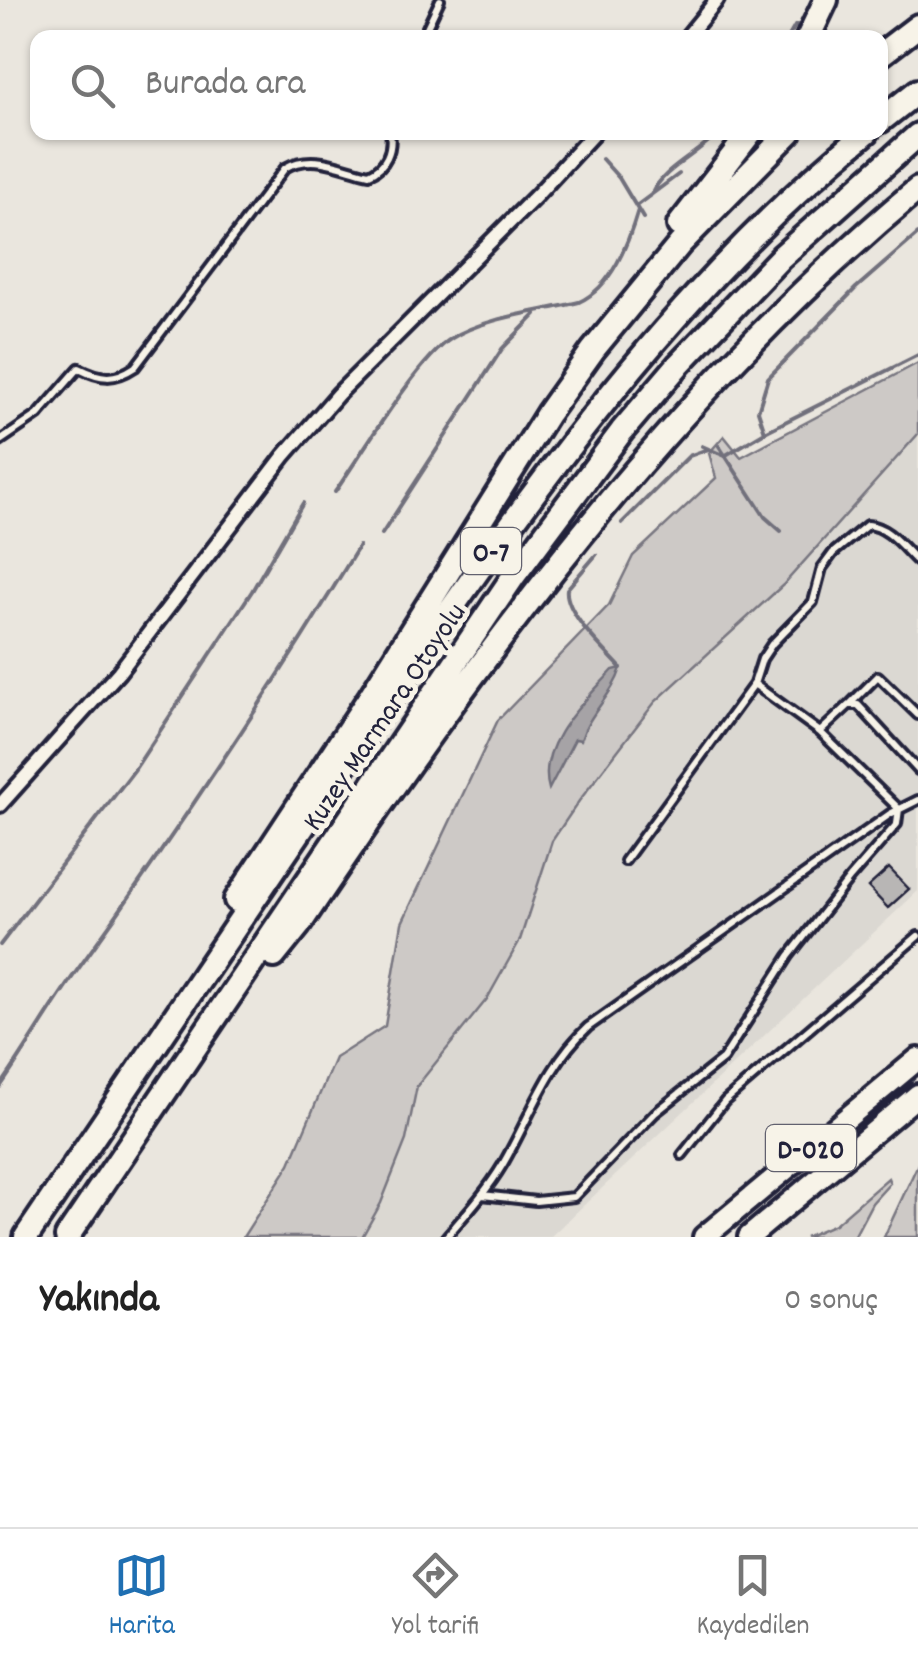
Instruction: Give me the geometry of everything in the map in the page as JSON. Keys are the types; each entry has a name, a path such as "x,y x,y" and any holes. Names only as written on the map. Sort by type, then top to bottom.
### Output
{"highway":[{"path":"812,30 826,0"},
{"path":"888,49 918,26"},
{"path":"888,115 918,91"},
{"name":"Kuzey Marmara Otoyolu","path":"67,1237 503,592 622,431 781,257 918,135"},
{"path":"525,449 550,398 574,362 744,140"},
{"path":"174,1018 240,893 370,697 525,449 593,350 648,280 782,140"},
{"name":"Kuzey Marmara Otoyolu","path":"26,1237 470,580 584,424 702,288 802,188 858,140"},
{"path":"237,987 259,973 300,925 485,656 578,538 680,420 790,305 918,190"},
{"path":"680,420 733,377 918,207"},
{"name":"D-020","path":"704,1237 918,1058"},
{"name":"D-020","path":"749,1237 918,1095"}],"street":[{"path":"693,30 717,0"},
{"path":"0,805 119,672 284,456 338,394 588,140"}],"lane":[{"path":"426,30 440,0"},
{"path":"0,441 38,415 80,368 99,378 108,378 134,367 285,168 299,162 320,161 369,174 379,169 390,152 390,140"},
{"path":"625,861 754,684 772,644 813,602 822,568 833,553 867,525 878,526 918,562"},
{"path":"820,732 878,676 918,714"},
{"path":"754,684 820,732 899,809"},
{"path":"849,704 866,710 918,770"},
{"path":"446,1237 504,1163 550,1070 588,1026 899,809 918,800"},
{"path":"482,1195 536,1201 574,1197 656,1113 723,1059 790,956 897,824 899,809"},
{"path":"682,1154 726,1101 918,936"}],"shaded area":[{"path":"918,363 918,434 783,585 655,702 552,841 520,940 487,999 417,1086 406,1140 381,1203 362,1237 243,1237 290,1164 335,1058 385,1026 402,923 498,720 609,605 633,556 716,478 709,453 724,436 741,457"},
{"path":"918,434 918,891 550,1237 362,1237 381,1203 406,1140 417,1086 487,999 520,940 552,841 579,801 655,702 783,585"},
{"path":"621,668 581,740 575,739 549,789 547,772 556,739 590,695 613,670"},
{"path":"918,1164 918,1237 884,1237"},
{"path":"888,1178 890,1183 872,1203 854,1237 805,1237 835,1224"}],"building":[{"path":"889,868 909,889 888,908 868,887"}],"waterway":[{"path":"793,30 802,24 813,0"},
{"path":"651,195 664,177 710,140"},
{"path":"602,159 619,178 643,218"},
{"path":"636,206 679,174"},
{"path":"335,492 406,387 438,349 480,325 579,302 591,295 617,263 638,210"},
{"path":"765,432 758,411 768,378 856,288 918,234"},
{"path":"382,534 502,349 536,314"},
{"path":"726,455 918,355"},
{"path":"702,446 725,456"},
{"path":"719,446 765,517 781,531"},
{"path":"622,523 689,456 708,449"},
{"path":"0,945 135,769 252,591 303,503"},
{"path":"0,1087 222,762 359,546"},
{"path":"596,555 567,589 568,599 587,631 621,668"}]}
